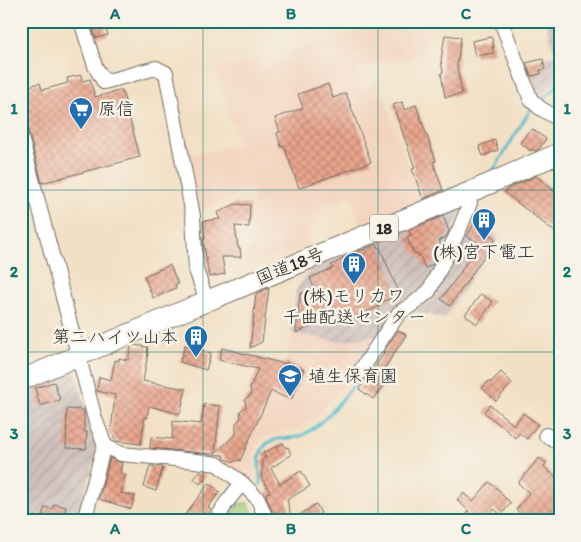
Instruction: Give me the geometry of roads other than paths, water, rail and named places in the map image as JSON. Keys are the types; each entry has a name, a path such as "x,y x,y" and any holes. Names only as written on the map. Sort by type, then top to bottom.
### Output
{"highway":[{"name":"国道18号","path":"21,380 207,300 560,154"}],"street":[{"path":"80,21 95,66 104,82 156,68 166,73 193,216 196,270 207,300"},
{"path":"501,21 531,100 560,120"},
{"path":"21,137 95,419 105,446 121,454 217,464 242,483 258,499 267,521"},
{"path":"21,193 37,198"},
{"path":"359,373 399,313 429,291 470,203 468,193"},
{"path":"546,435 560,444"},
{"path":"84,521 105,446"},
{"path":"216,521 226,503 242,483"}],"waterway":[{"path":"540,101 560,84"},
{"path":"492,173 532,107"},
{"path":"261,485 259,460 264,447 272,441 298,437 312,430 334,409 361,377"},
{"path":"229,512 238,501"}],"place":[{"name":"原信","path":"81,130"},
{"name":"(株)宮下電工","path":"484,241"},
{"name":"(株)モリカワ 千曲配送センター","path":"354,285"},
{"name":"第二ハイツ山本","path":"196,358"},
{"name":"埴生保育園","path":"290,397"}]}
